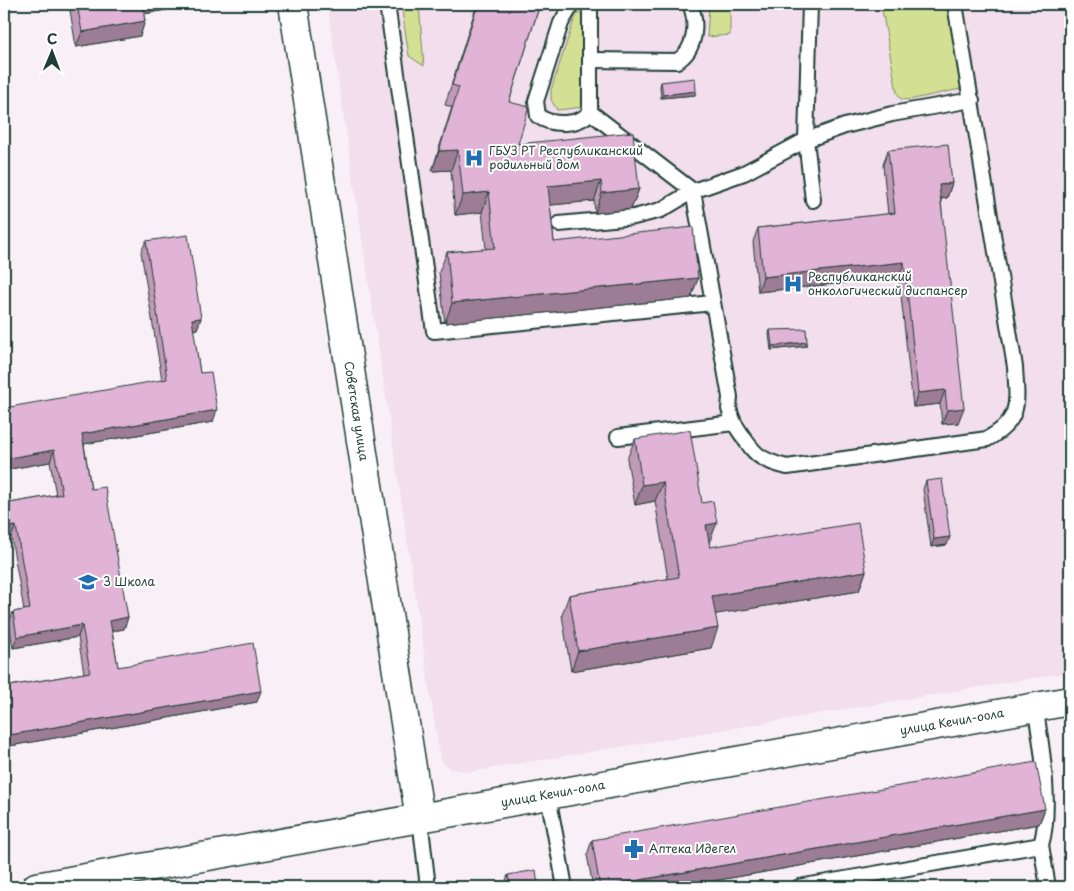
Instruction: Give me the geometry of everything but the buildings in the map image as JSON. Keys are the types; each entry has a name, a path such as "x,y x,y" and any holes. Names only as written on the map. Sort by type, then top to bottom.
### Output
{"street":[{"name":"Советская улица","path":"293,4 420,819"},
{"name":"улица Кечил-оола","path":"36,887 1070,701"}],"lane":[{"path":"387,4 434,331 713,303"},
{"path":"572,4 561,23 536,109 538,116 553,122 578,121 585,119 590,112 590,10 587,4"},
{"path":"590,60 677,61 689,51 694,36 694,16 690,4"},
{"path":"810,4 806,140 813,200"},
{"path":"590,112 693,192 730,397 729,409 734,423 754,453 768,462 787,467 987,439 1002,431 1012,420 1017,405 1015,366 955,4"},
{"path":"559,224 634,218 661,210 693,192 744,172 806,140 864,121 972,100"},
{"path":"618,437 734,423"},
{"path":"1035,707 1040,736 1045,813 1041,845 1048,887"},
{"path":"548,796 565,887"},
{"path":"420,819 428,887"},
{"path":"798,887 1041,845"}],"shaded area":[{"path":"327,4 1070,4 1070,672 469,772 450,769 440,760"}],"green space":[{"path":"401,4 419,4 424,66 409,56"},
{"path":"709,4 730,4 730,35 707,37"},
{"path":"881,4 947,4 961,82 960,89 909,100 901,99 897,93"},
{"path":"578,13 582,15 584,107 557,110 551,100 551,90"}],"place":[{"name":"ГБУЗ РТ Республиканский родильный дом","path":"474,158"},
{"name":"Республиканский онкологический диспансер","path":"793,284"},
{"name":"3 Школа","path":"88,582"},
{"name":"Аптека Идегел","path":"634,849"}]}
